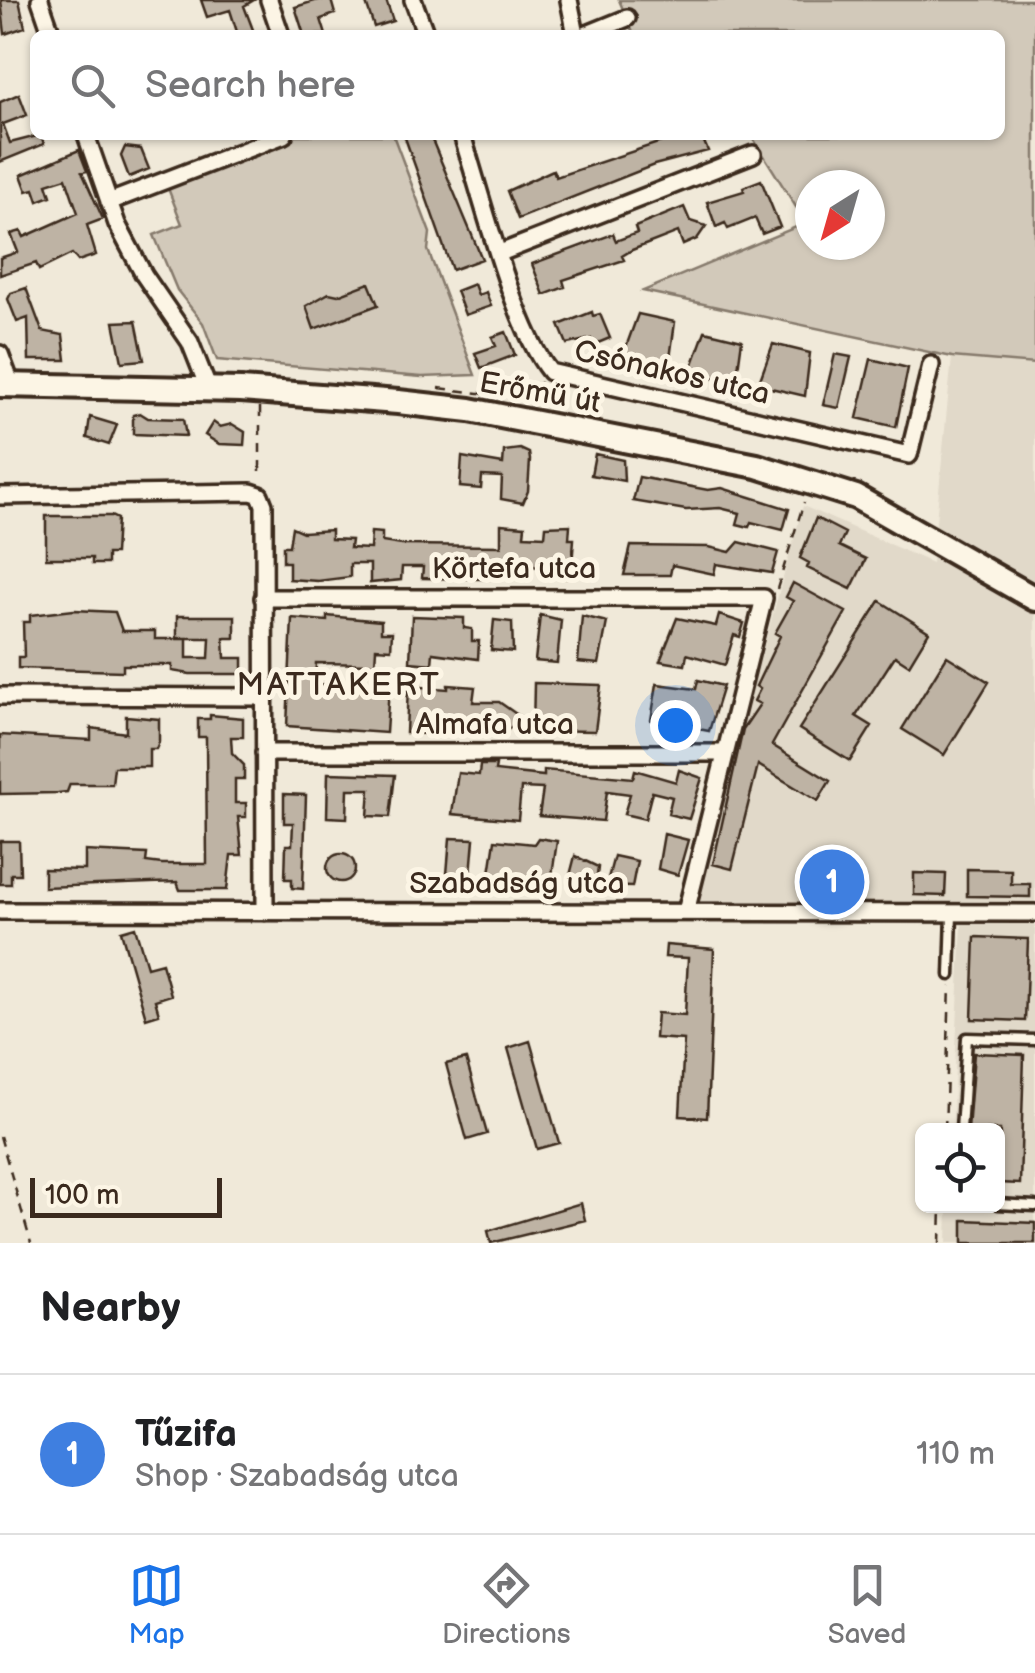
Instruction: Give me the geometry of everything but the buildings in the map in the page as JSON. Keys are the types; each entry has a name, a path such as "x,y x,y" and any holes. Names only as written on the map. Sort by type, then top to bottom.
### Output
{"street":[{"path":"40,0 50,30"},
{"path":"269,0 279,30"},
{"path":"414,0 424,30"},
{"path":"569,0 575,30"},
{"path":"597,30 627,18"},
{"path":"88,140 109,202 144,275 190,342 209,390"},
{"path":"109,202 271,140"},
{"path":"464,140 500,253 754,154"},
{"name":"Csónakos utca","path":"500,253 540,360 550,372 910,455 931,365"},
{"path":"0,354 6,386"},
{"name":"Erőmű út","path":"6,386 260,392 470,410 816,482 856,497 1035,599"},
{"path":"2,495 251,492 262,500 265,912"},
{"name":"Körtefa utca","path":"264,598 764,598"},
{"path":"686,912 764,598"},
{"path":"0,696 264,697"},
{"name":"Almafa utca","path":"264,752 725,753"},
{"name":"Szabadság utca","path":"0,911 1035,913"}],"lane":[{"path":"950,975 952,912"},
{"path":"962,1123 967,1038 1035,1040"},
{"path":"1005,1204 1035,1206"}],"path":[{"path":"260,392 262,500"},
{"path":"764,598 778,588 801,504 816,482"},
{"path":"944,1123 950,975"},
{"path":"0,1136 31,1243"},
{"path":"940,1243 942,1213"}],"shaded area":[{"path":"619,0 1035,0 1035,364 952,357 643,291 795,228 795,260 885,260 885,170 795,170 795,205 754,140 1005,140 1005,30 632,30"},
{"path":"276,140 395,140 430,233 428,250 475,375 422,377 217,360 203,323 177,290 154,235 182,224 164,178"},
{"path":"952,357 1035,364 1035,1243 947,1243 948,1213 1005,1213 1005,1123 952,1123 962,925 688,920 803,506 932,563"}],"place":[{"name":"Tűzifa","path":"832,882"}],"district":[{"name":"MATTAKERT","path":"339,685"}]}
